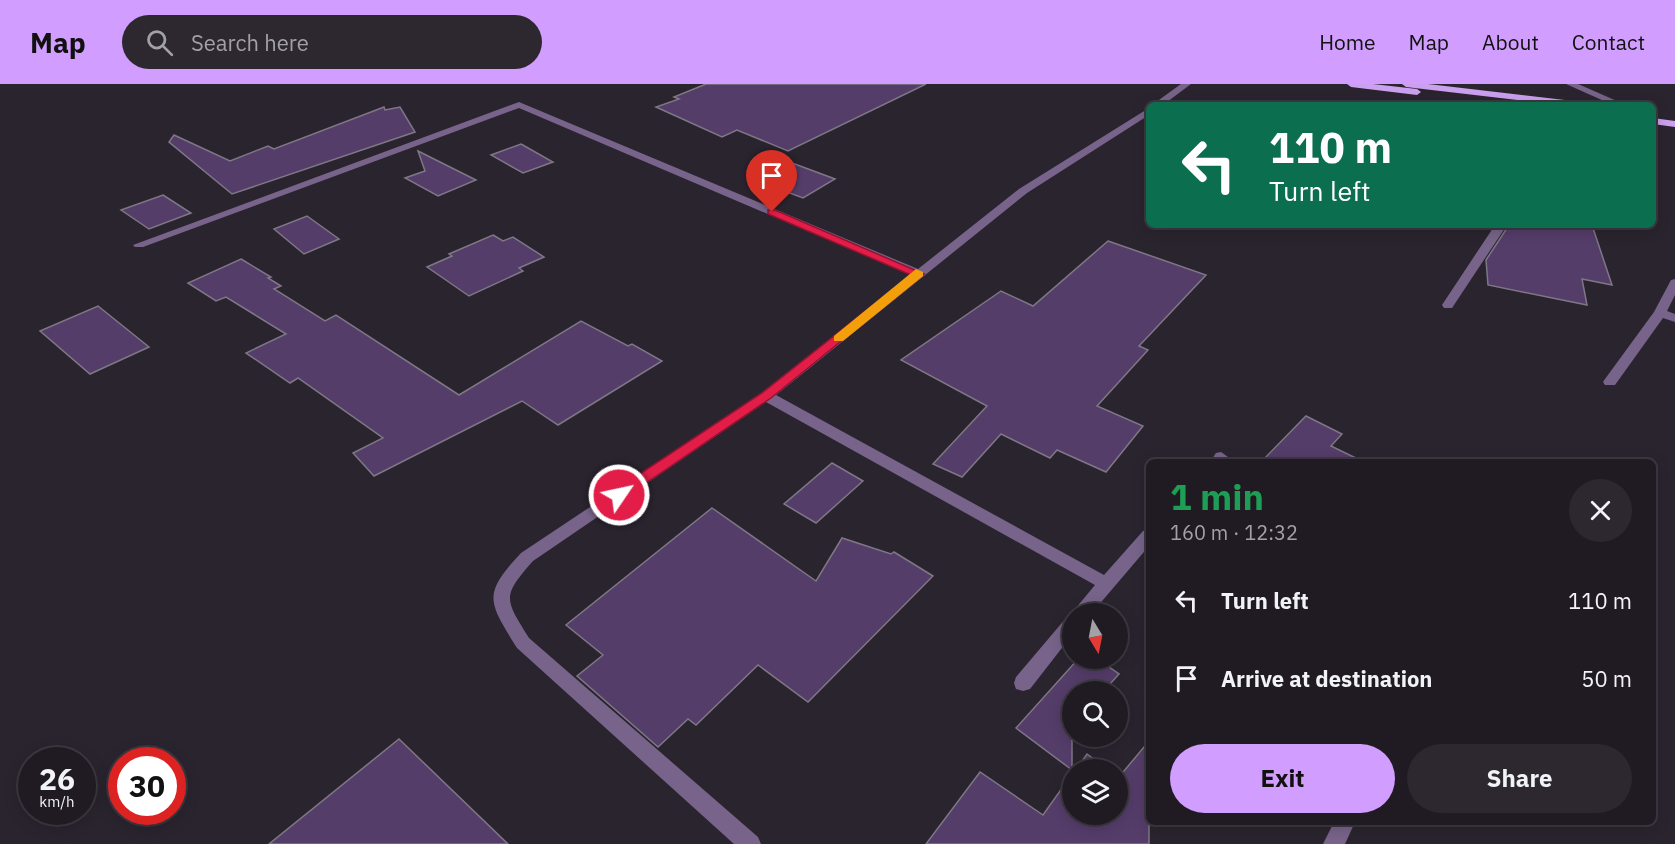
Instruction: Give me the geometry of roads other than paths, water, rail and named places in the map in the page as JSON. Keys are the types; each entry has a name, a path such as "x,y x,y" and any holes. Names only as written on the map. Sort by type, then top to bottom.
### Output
{"main road":[{"path":"1351,84 1499,102"},
{"path":"1406,84 1557,102"},
{"path":"1656,114 1675,116"},
{"path":"1656,121 1675,124"}],"street":[{"path":"1161,102 1187,84"},
{"path":"1570,84 1614,102"},
{"path":"138,244 519,105 919,274"},
{"path":"750,844 523,643 500,606 502,584 527,557 766,396 1023,191 1146,113"},
{"path":"1448,305 1499,228"},
{"path":"1610,382 1673,292"},
{"path":"1660,313 1675,318"},
{"path":"766,396 1106,583"},
{"path":"1089,603 1146,538"},
{"path":"1023,683 1062,634"},
{"path":"1334,844 1344,825"}]}
